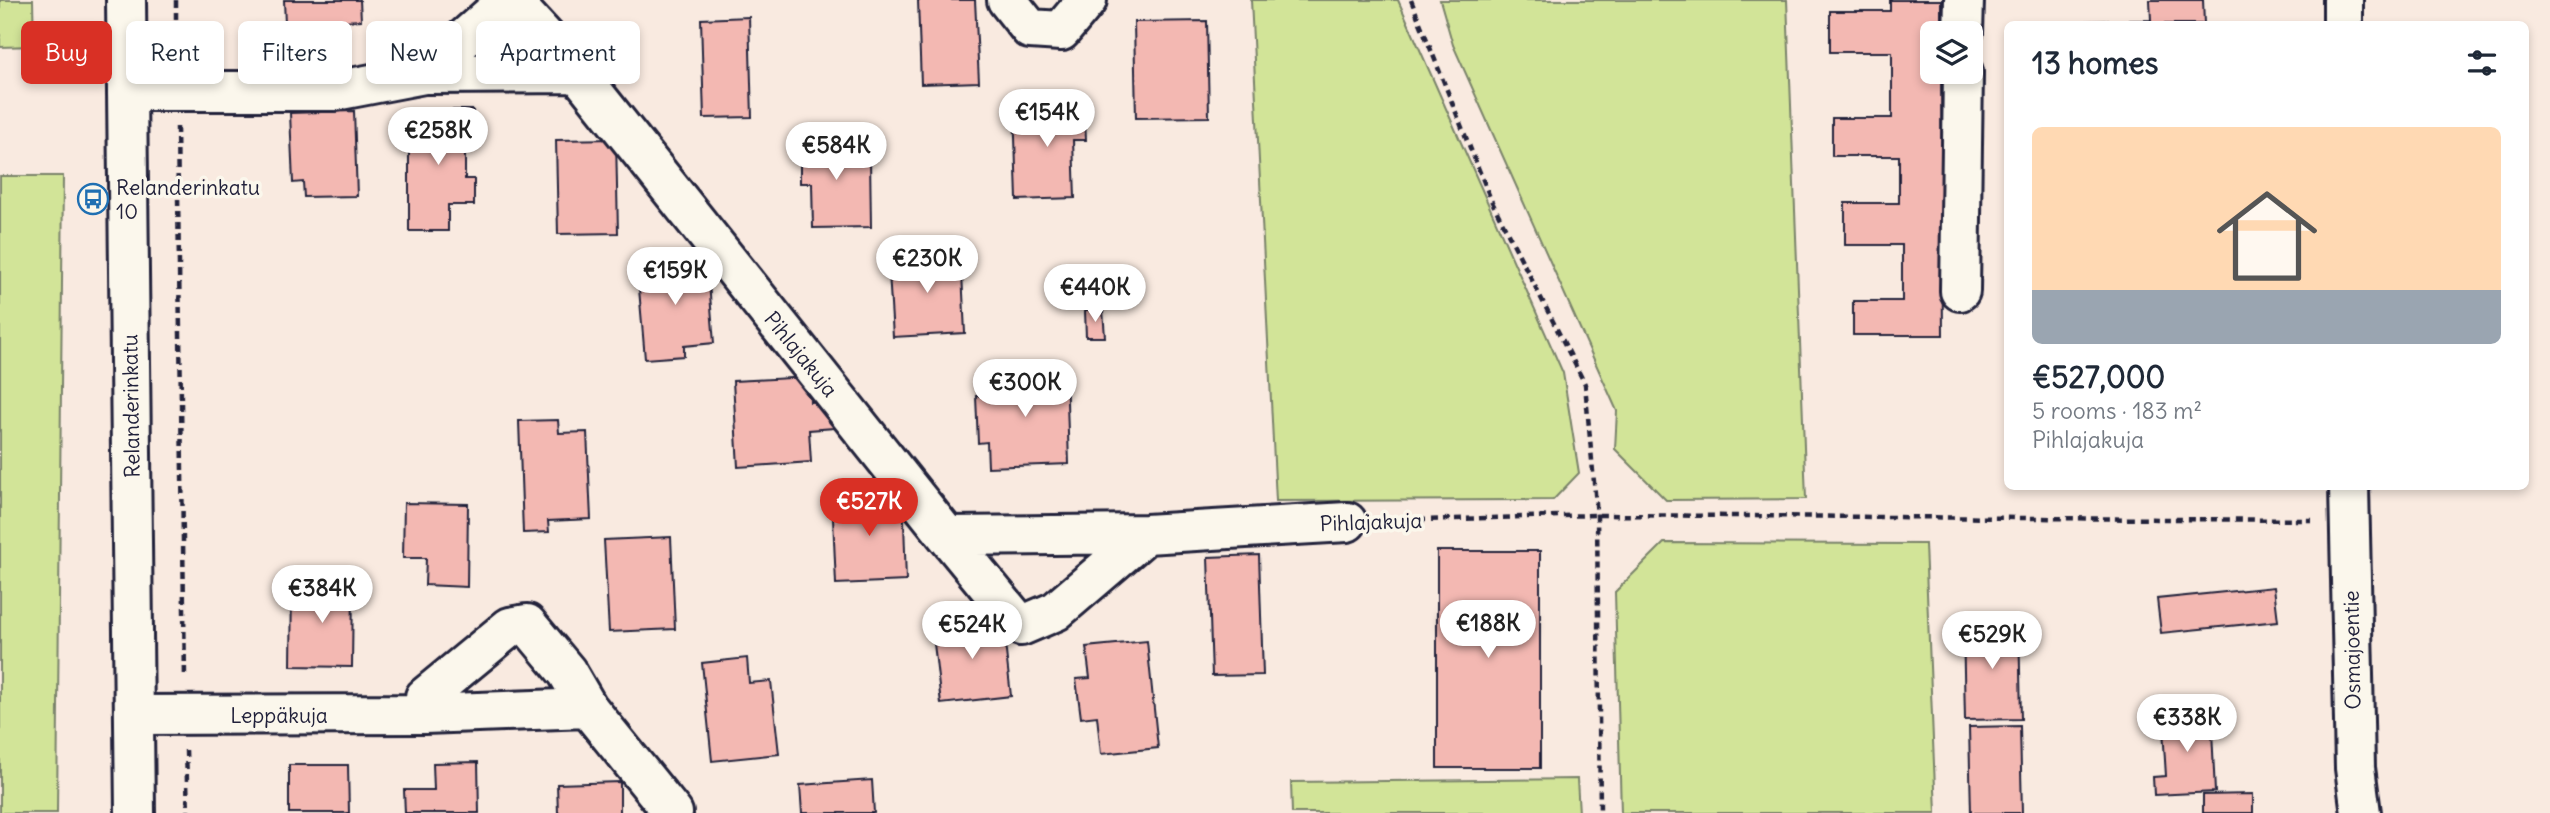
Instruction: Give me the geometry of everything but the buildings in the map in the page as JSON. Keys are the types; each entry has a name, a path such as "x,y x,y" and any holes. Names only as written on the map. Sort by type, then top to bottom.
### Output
{"street":[{"name":"Relanderinkatu","path":"126,0 135,813"},
{"name":"Pihlajakuja","path":"462,41 510,0 530,21"},
{"path":"1007,0 1030,30 1061,32 1087,0"},
{"path":"1963,21 1964,0"},
{"path":"2343,0 2343,21"},
{"path":"127,91 335,91 372,84"},
{"name":"Pihlajakuja","path":"587,84 1021,626 1056,611 1146,534"},
{"path":"1960,291 1963,84"},
{"name":"Osmajoentie","path":"2349,490 2355,768 2361,813"},
{"name":"Pihlajakuja","path":"947,536 1146,534 1347,522"},
{"path":"424,714 425,697 510,627 527,624 567,672 588,708 673,813"},
{"name":"Leppäkuja","path":"134,715 424,714 588,708"}],"path":[{"path":"176,0 176,21"},
{"path":"1411,0 1491,200 1585,383 1597,515 1600,813"},
{"path":"177,125 185,692"},
{"name":"Pihlajakuja","path":"1347,522 1597,515 2318,520"},
{"path":"186,742 187,813"}],"green space":[{"path":"0,0 33,0 33,21 21,21 21,46 0,47"},
{"path":"1251,0 1398,0 1563,373 1579,473 1553,500 1276,501"},
{"path":"1440,0 1787,0 1806,499 1666,500 1615,449 1617,411 1453,45"},
{"path":"0,176 63,176 57,813 0,813"},
{"path":"1664,543 1925,544 1936,813 1621,813 1615,592"},
{"path":"1577,779 1579,813 1292,813 1291,782"}],"place":[{"name":"Relanderinkatu 10","path":"93,199"}]}
